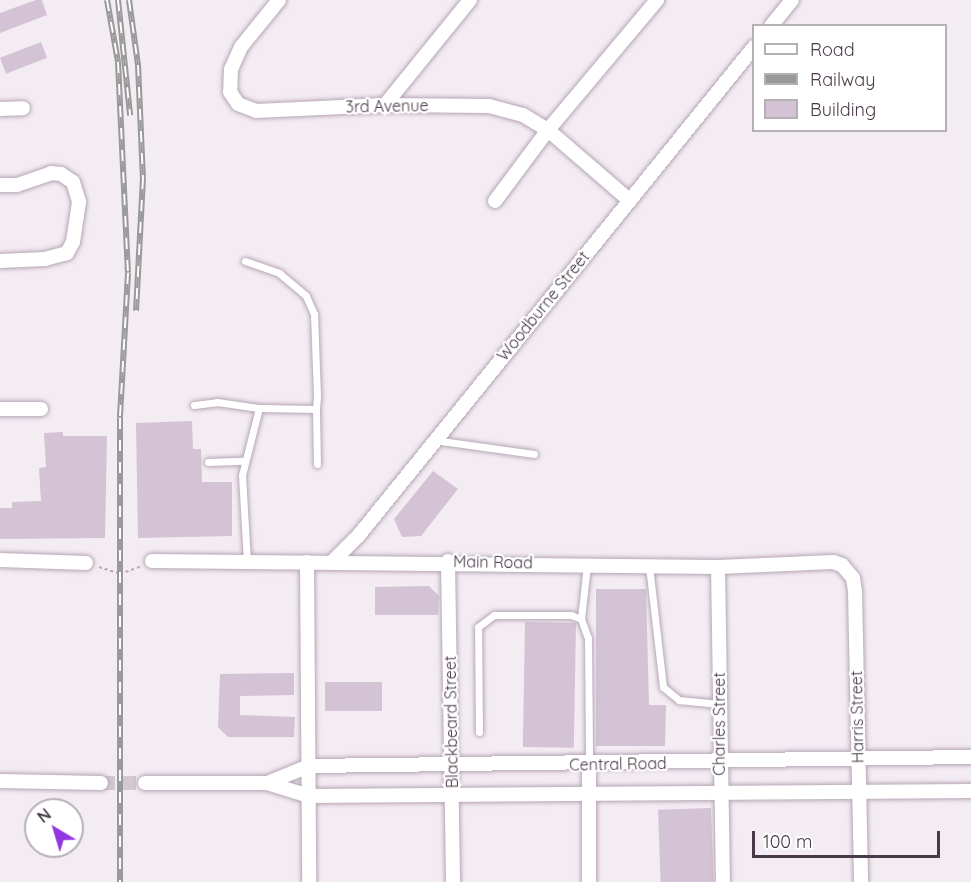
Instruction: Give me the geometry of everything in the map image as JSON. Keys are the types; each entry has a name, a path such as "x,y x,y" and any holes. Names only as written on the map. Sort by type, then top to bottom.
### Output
{"street":[{"name":"3rd Avenue","path":"279,0 242,47 231,69 230,92 238,104 256,111 385,105 489,106 523,115 548,130 629,200"},
{"path":"385,105 470,0"},
{"path":"495,201 548,130 657,0"},
{"path":"773,24 792,0"},
{"name":"Woodburne Street","path":"332,562 359,535 752,48"},
{"path":"0,109 23,108"},
{"path":"0,185 18,185 51,172 61,174 73,182 79,202 73,242 67,253 45,259 0,261"},
{"path":"0,409 41,409"},
{"path":"0,560 86,563"},
{"name":"Main Road","path":"152,561 447,561 718,567 833,562"},
{"name":"Blackbeard Street","path":"447,561 453,882"},
{"path":"307,562 309,882"},
{"name":"Harris Street","path":"833,562 848,570 855,591 861,882"},
{"name":"Charles Street","path":"718,567 719,763 723,882"},
{"name":"Central Road","path":"267,783 309,766 589,765 971,757"},
{"path":"589,765 589,882"},
{"path":"0,781 100,783"},
{"name":"Central Road","path":"145,783 267,783 309,796 590,792 859,794 971,791"}],"lane":[{"path":"245,261 279,273 306,296 314,314 317,464"},
{"path":"194,405 217,402 259,408 316,410"},
{"path":"247,562 243,461 259,408"},
{"path":"435,440 534,454"},
{"path":"208,462 243,461"},
{"path":"587,564 581,619 588,638 589,765"},
{"path":"649,565 663,687 679,699 719,704"},
{"path":"479,732 478,627 494,615 571,615 581,619"}],"path":[{"path":"86,563 120,574 152,561"}],"building":[{"path":"42,0 47,15 0,33 0,13"},
{"path":"41,42 47,58 6,74 0,58"},
{"path":"192,421 193,449 201,449 202,482 232,482 232,536 138,538 136,423"},
{"path":"63,432 63,436 107,436 105,538 0,539 0,508 12,508 12,502 41,501 39,468 46,467 44,433"},
{"path":"433,471 458,489 421,536 402,537 394,519"},
{"path":"429,586 439,596 438,615 375,615 375,587"},
{"path":"596,589 646,589 649,705 666,705 665,746 596,746"},
{"path":"525,622 576,623 574,748 523,747"},
{"path":"294,673 294,695 240,696 240,715 295,717 294,737 228,737 218,727 220,674"},
{"path":"325,682 382,682 382,711 325,711"},
{"path":"711,808 714,882 661,882 658,810"}],"tunnel":[{"path":"101,783 145,783"}],"railway":[{"path":"107,0 118,62 128,273 120,418 120,882"},
{"path":"118,0 130,115"},
{"path":"129,0 138,65 143,178 136,311"}]}
